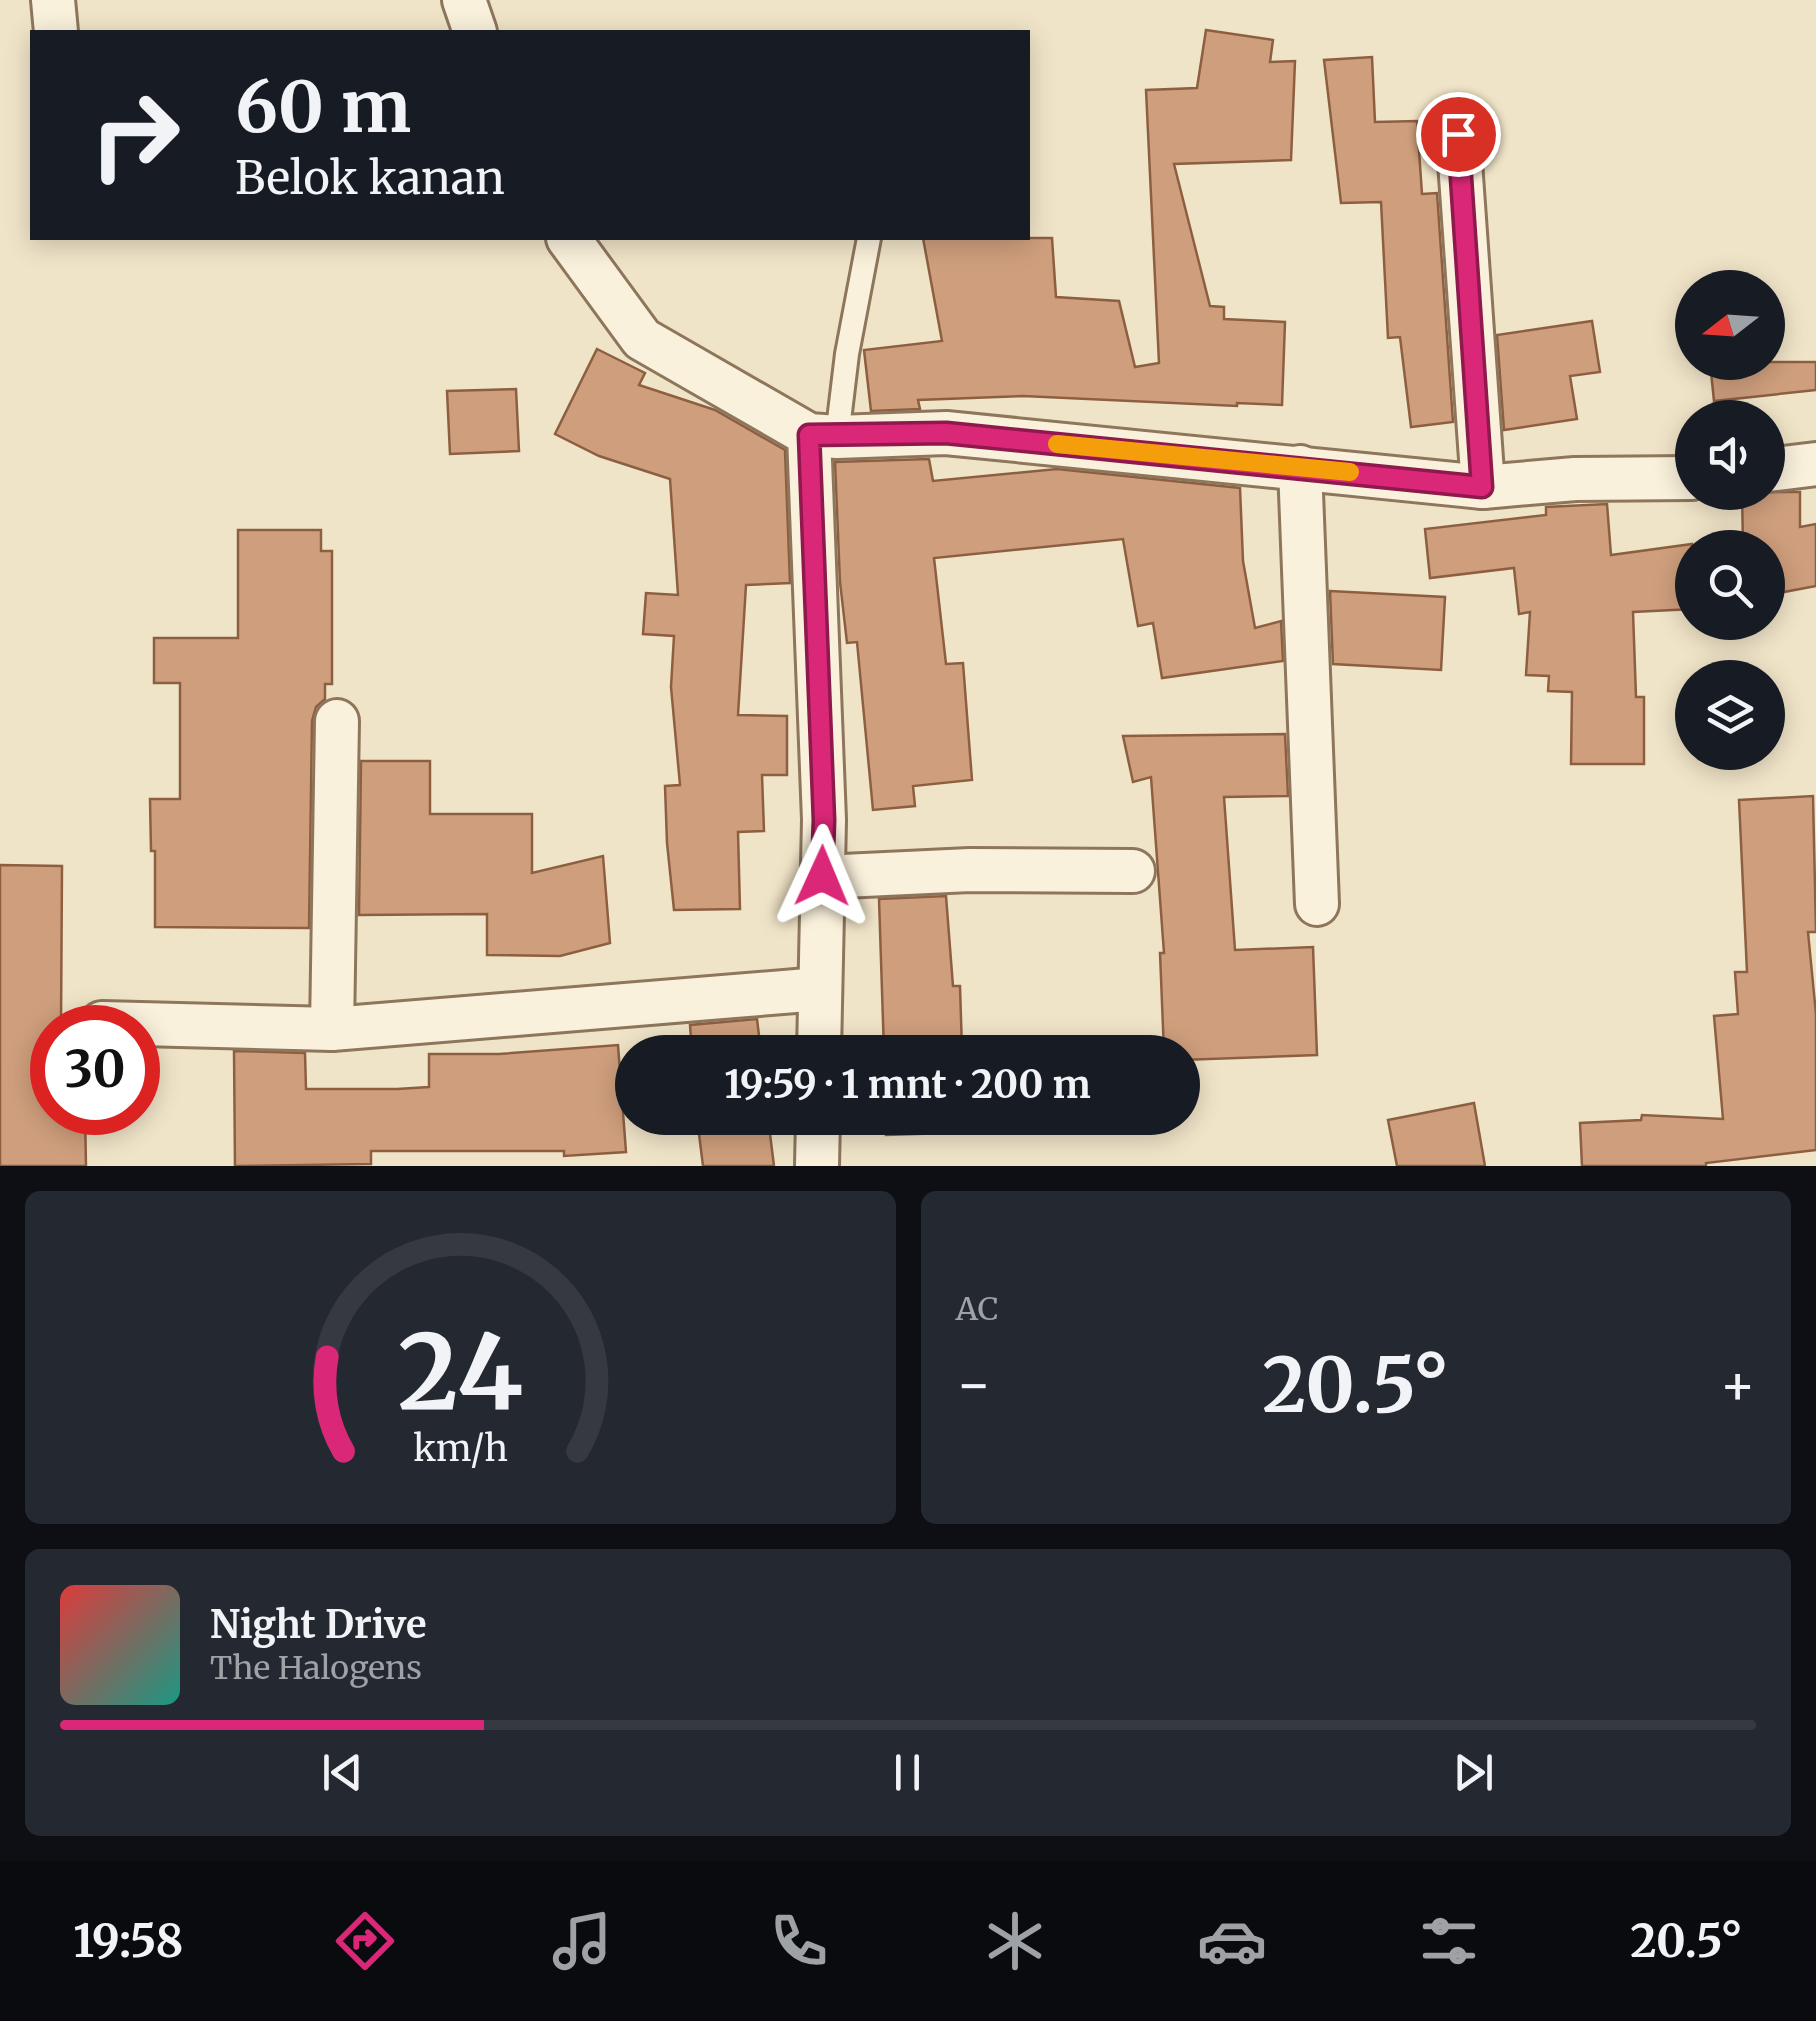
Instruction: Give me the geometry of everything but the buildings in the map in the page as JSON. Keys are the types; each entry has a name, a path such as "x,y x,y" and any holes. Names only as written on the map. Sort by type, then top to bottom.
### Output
{"street":[{"path":"53,0 56,30"},
{"path":"464,0 474,30"},
{"path":"1458,134 1482,487"},
{"path":"569,240 642,339 823,436 946,433 1482,487 1575,479 1675,478"},
{"path":"819,1035 824,820 823,436"},
{"path":"1785,468 1816,464"},
{"path":"1300,467 1317,904"},
{"path":"332,1029 337,721"},
{"path":"822,876 970,870 1133,871"},
{"path":"160,1025 332,1029 820,990"},
{"path":"817,1166 818,1135"}],"lane":[{"path":"823,436 847,354 869,240"}],"slow traffic":[{"path":"1057,444 1350,472"}],"route":[{"path":"822,876 824,820 809,435 946,433 1482,487 1458,134"}]}
